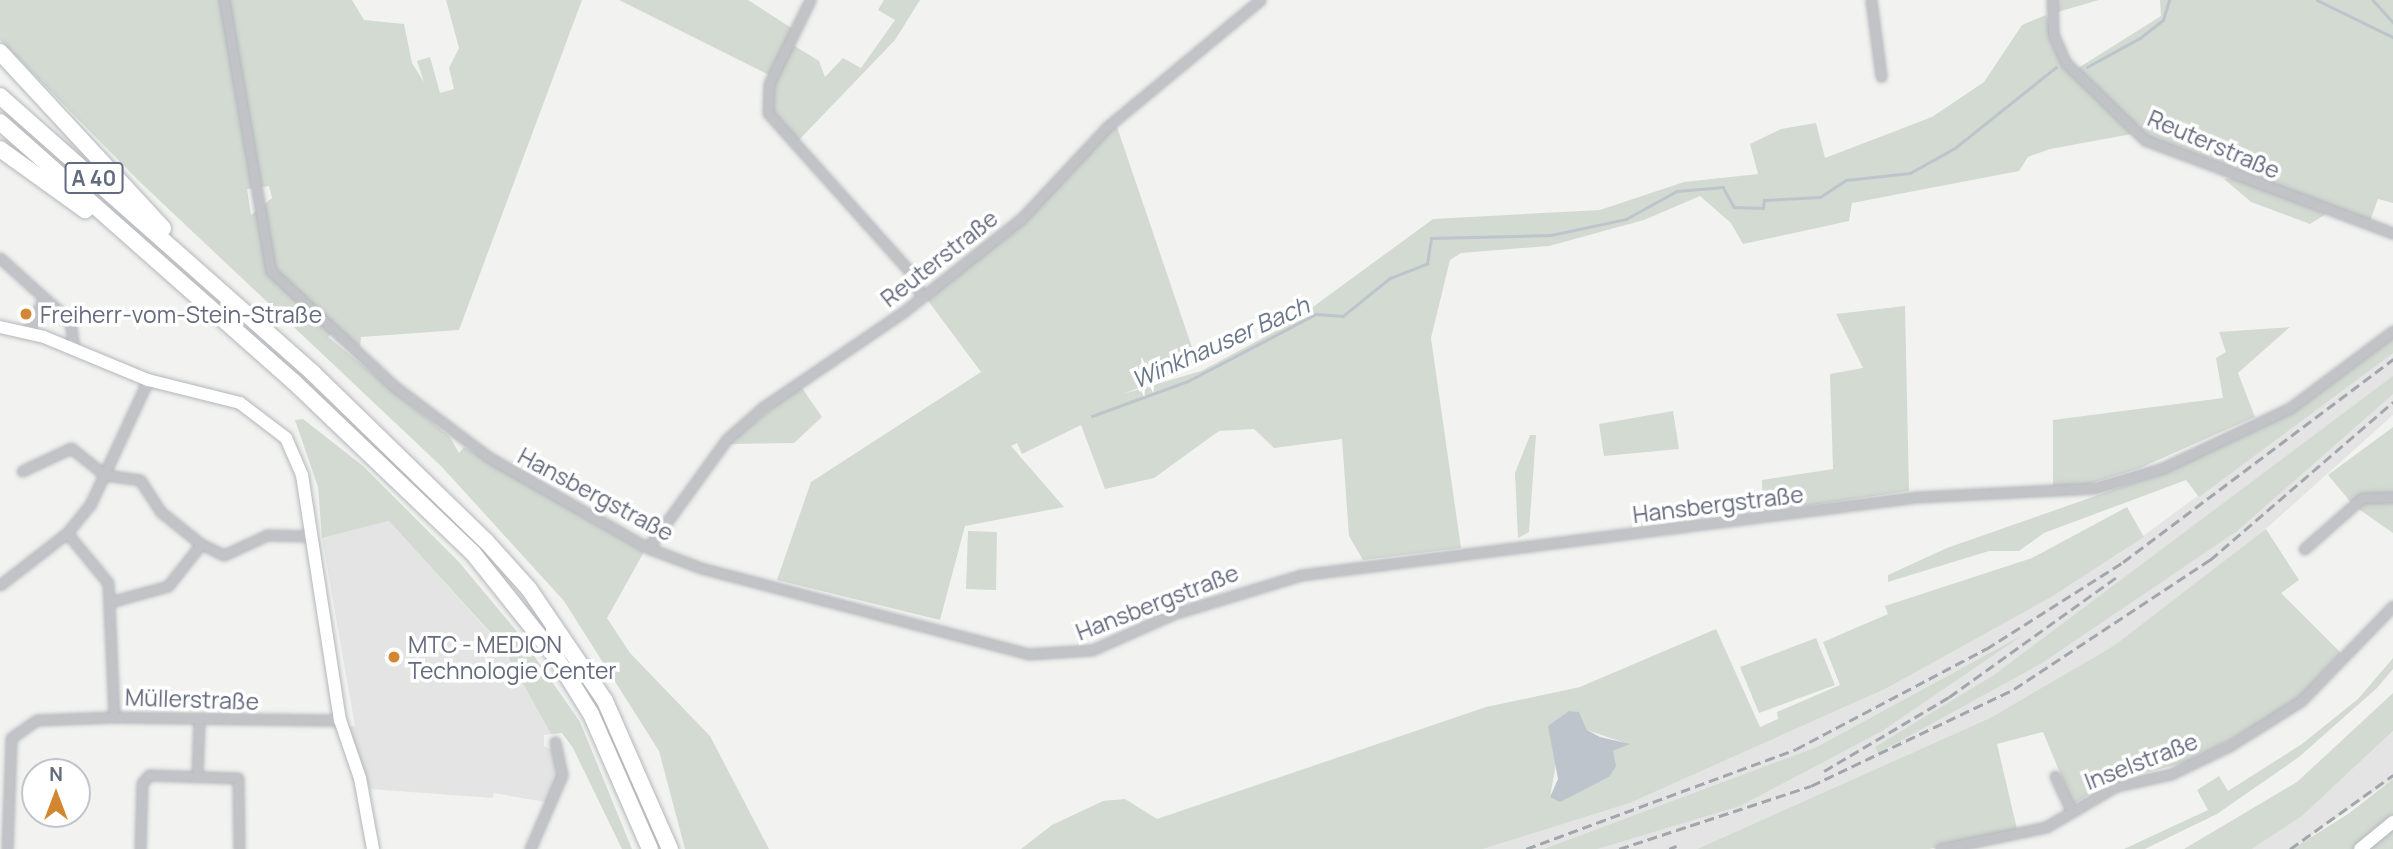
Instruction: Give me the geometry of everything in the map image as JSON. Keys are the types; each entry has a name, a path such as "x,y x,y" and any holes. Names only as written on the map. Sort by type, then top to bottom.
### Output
{"highway":[{"path":"0,52 188,260"},
{"name":"A 40","path":"0,96 188,260 393,448 529,589 605,701 670,849"},
{"name":"A 40","path":"0,122 397,478 514,601 591,714 650,849"},
{"path":"0,149 147,253"}],"street":[{"name":"Hansbergstraße","path":"223,0 267,262 280,284 394,386 490,458 648,548 701,568 1000,649 1073,655 1264,582 1301,575 1917,497 2095,488 2163,468 2290,408 2393,331"},
{"path":"810,0 769,84 768,113 910,272 920,296"},
{"name":"Reuterstraße","path":"648,548 727,439 1021,219 1107,127 1260,0"},
{"path":"1871,0 1881,76"},
{"name":"Reuterstraße","path":"2052,0 2053,34 2066,63 2145,140 2393,233"},
{"path":"0,258 74,327 74,349"},
{"path":"27,333 44,298"},
{"path":"0,327 74,349 148,380 240,403 276,426 297,461 312,536 340,720 360,778 373,849"},
{"path":"0,585 67,533 104,475 148,380"},
{"path":"22,471 71,448 104,475 140,480 161,512 201,544 224,555 267,535 312,536"},
{"path":"2304,549 2362,498 2393,497"},
{"name":"Müllerstraße","path":"67,533 103,572 113,601 114,718 340,720"},
{"path":"113,601 168,586 201,544"},
{"name":"Inselstraße","path":"1940,849 2046,827 2126,782 2181,771 2301,701 2393,606"},
{"path":"5,845 11,738 37,720 114,718"},
{"path":"197,775 198,720"},
{"path":"530,849 562,775 555,742"},
{"path":"140,849 144,778 197,775 241,783 239,849"},
{"path":"2055,776 2071,811"},
{"path":"2360,849 2393,822"}],"shaded area":[{"path":"0,0 352,0 364,20 404,24 412,63 424,82 417,61 430,57 440,93 454,89 449,68 459,48 446,0 582,0 459,330 361,337 360,347 337,329 328,337 450,437 459,453 464,447 644,552 607,618 630,653 710,736 769,849 685,849 659,751 564,601 442,467 141,183 0,40","holes":["269,186 272,198 251,215 247,189"]},
{"path":"619,0 748,0 793,29 769,75"},
{"path":"884,0 920,0 895,40 797,142 772,116 769,93 793,45 819,61 825,77 843,58 861,68 895,20 878,10"},
{"path":"2054,0 2099,0 2054,13"},
{"path":"2160,0 2393,0 2393,203 2378,199 2370,221 2145,138 2075,70 2161,16"},
{"path":"2046,15 2064,66 2132,134 2050,149 2028,157 2019,171 1852,203 1849,221 1743,244 1731,223 1700,196 1644,220 1549,246 1461,253 1450,260 1431,338 1461,548 1363,560 1349,536 1342,439 1274,448 1254,429 1219,431 1154,478 1105,489 1081,425 1022,454 1017,443 1011,446 1064,507 965,526 940,620 777,580 811,482 981,372 926,298 1022,221 1116,124 1198,365 1123,394 1201,371 1291,323 1433,219 1600,210 1684,182 1758,174 1750,144 1781,129 1816,123 1825,158 1932,117 1984,82 2022,25"},
{"path":"2238,177 2326,214 2310,224 2251,202 2224,179"},
{"path":"1905,306 1909,491 1763,512 1762,480 1833,469 1830,374 1863,368 1836,314"},
{"path":"2290,327 2238,373 2255,417 2140,468 2079,487 2053,487 2053,420 2223,398 2216,358 2226,352 2219,332"},
{"path":"2393,337 2393,353 2199,497 2186,480 2044,533 2019,551 1989,551 1888,582 1888,575 1947,548 2161,473 2297,409"},
{"path":"2393,352 2393,415 2231,560 2115,645 1990,718 1697,849 1483,849 1630,803 1885,689 2120,553"},
{"path":"2393,376 2393,394 2237,531 2042,663 1878,753 1875,747 1994,675"},
{"path":"800,385 822,417 794,443 728,444"},
{"path":"1673,411 1679,449 1604,456 1599,424"},
{"path":"303,419 363,466 459,562 519,634 580,722 632,849 622,849 573,748 562,733 551,734 500,643 389,521 322,538 318,487 295,420"},
{"path":"2393,427 2393,533 2353,505 2328,475"},
{"path":"1530,435 1536,435 1529,532 1518,538 1515,473"},
{"path":"2127,507 2144,537 2051,597 1885,689 1630,803 1483,849 1021,849 1052,825 1103,801 1125,799 1157,819 1486,707 1580,687 1716,629 1760,727 1778,719 1777,712 1840,685 1823,642 1888,614 1885,606 2032,558","holes":["1579,712 1587,730 1628,744 1613,751 1609,777 1560,801 1550,797 1557,759"]},
{"path":"389,521 500,644 551,734 544,735 544,746 555,751 561,772 550,803 494,793 493,798 370,789 349,727 355,726 322,538"},
{"path":"2266,529 2299,580 2281,593 2341,653 2297,701 2232,739 2185,763 2114,780 2073,804 2043,732 1997,744 2017,829 1929,849 1697,849 1990,718 2115,645"},
{"path":"968,531 997,532 996,590 966,589"},
{"path":"2023,635 1882,731 1740,806 1597,849 1544,849 1817,747"},
{"path":"1816,638 1835,685 1759,713 1740,667"},
{"path":"2393,658 2393,669 2377,688 2299,757 2217,814 2145,849 2124,849 2208,810 2197,790 2219,776 2228,791 2302,744 2358,699"},
{"path":"2393,693 2393,731 2302,816 2252,849 2184,849 2297,782"},
{"path":"1569,711 1579,712 1587,730 1600,737 1630,744 1613,751 1616,766 1609,777 1560,802 1550,797 1558,779 1548,726"},
{"path":"2393,731 2393,779 2292,849 2252,849 2302,816"},
{"path":"2393,779 2393,849 2292,849 2348,814"}],"waterway":[{"name":"Winkhauser Bach","path":"2087,67 2140,38 2163,20 2169,0"},
{"name":"Winkhauser Bach","path":"2317,0 2393,37"},
{"path":"2373,0 2393,22"},
{"name":"Winkhauser Bach","path":"1092,416 1188,381 1316,314 1343,316 1390,278 1427,264 1431,238 1551,235 1626,219 1677,191 1723,187 1734,207 1763,208 1764,200 1820,197 1846,180 1910,173 1955,148 2056,67"}],"railway":[{"path":"1526,849 1796,749 1986,649 2123,562 2393,359"},
{"path":"1619,849 1811,786 2014,689 2210,560 2393,402"},
{"path":"1824,771 1949,697 2118,576"},
{"path":"2290,849 2393,775"},
{"path":"1669,849 1676,846"}],"place":[{"name":"Freiherr-vom-Stein-Straße","path":"26,314"},
{"name":"MTC - MEDION Technologie Center","path":"394,657"}]}
